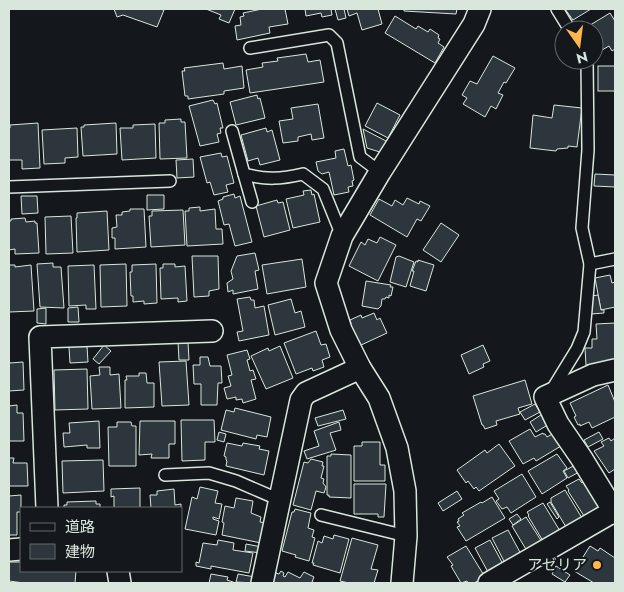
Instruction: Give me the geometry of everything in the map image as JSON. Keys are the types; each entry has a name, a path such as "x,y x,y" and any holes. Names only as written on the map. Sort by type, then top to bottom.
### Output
{"street":[{"path":"407,582 405,491 397,448 379,398 360,368 341,330 326,283 342,236 380,172 474,24 480,9"},
{"path":"47,507 40,338 212,331"},
{"path":"262,583 301,400 306,393 360,368"},
{"path":"489,583 615,512 558,424 545,397 593,376 615,370"}],"lane":[{"path":"556,9 563,20"},
{"path":"250,48 329,35 337,44 360,157 380,172"},
{"path":"549,394 577,349 584,332 590,264 582,228 588,150 587,70"},
{"path":"232,131 252,202"},
{"path":"244,174 261,179 283,178 303,174 323,189 342,236"},
{"path":"9,187 170,181"},
{"path":"590,264 615,260"},
{"path":"165,475 208,473 236,481 280,500"},
{"path":"322,515 406,536"}],"building":[{"path":"114,9 164,10 157,27 123,15 117,17"},
{"path":"206,9 235,9 229,23 219,19 221,15"},
{"path":"262,9 285,9 288,24 269,27 270,33 237,40 235,26 241,25 240,17 244,16 243,13"},
{"path":"305,9 331,9 332,15 322,17 321,13 306,16"},
{"path":"335,9 344,9 346,18 338,20"},
{"path":"347,9 378,9 382,24 362,30 357,13 349,16"},
{"path":"404,9 457,9 456,14 404,11"},
{"path":"565,9 591,9 573,20"},
{"path":"610,13 615,21 615,49 612,51 609,46 604,49 604,20 598,20"},
{"path":"395,16 416,29 418,26 428,32 430,29 439,35 438,43 444,47 435,63 385,33"},
{"path":"306,54 308,62 320,60 324,82 250,93 246,70 263,67 262,63 278,61 277,58"},
{"path":"493,56 515,68 498,93 503,95 496,109 491,106 485,117 463,104 467,98 462,95 470,81 477,84"},
{"path":"223,63 224,69 242,66 244,88 224,91 224,94 188,99 188,96 185,96 182,71 185,71 184,68"},
{"path":"604,66 615,66 615,91 598,91 598,70 604,70"},
{"path":"257,95 258,99 260,98 265,118 236,125 230,102"},
{"path":"213,100 215,104 217,103 223,128 220,128 221,133 217,134 219,142 200,146 189,106"},
{"path":"377,103 400,115 388,138 365,126"},
{"path":"318,104 324,138 312,140 311,134 298,137 298,141 283,143 279,121 293,119 291,108"},
{"path":"554,105 582,108 577,147 568,146 568,148 557,149 556,151 530,148 533,115 552,118"},
{"path":"181,119 181,122 185,122 187,158 160,159 159,123 165,123 165,120"},
{"path":"38,123 40,168 22,169 22,160 9,160 10,125"},
{"path":"116,123 117,154 83,156 81,127 84,127 84,125"},
{"path":"155,124 156,158 122,160 120,128 133,128 133,125"},
{"path":"77,128 78,157 65,158 65,163 44,164 42,130"},
{"path":"266,128 267,132 272,130 280,160 260,165 258,158 248,161 241,135"},
{"path":"363,129 388,142 383,153 367,148"},
{"path":"344,149 348,166 351,165 354,180 352,181 353,186 348,187 349,192 334,195 329,172 322,174 318,171 316,162 336,158 335,151"},
{"path":"221,153 222,157 227,156 234,183 226,185 228,192 214,195 210,182 207,183 200,157"},
{"path":"193,159 194,177 177,178 176,160"},
{"path":"595,174 615,175 615,187 594,186"},
{"path":"311,190 312,195 314,194 320,222 293,228 286,199 304,195 303,191"},
{"path":"234,194 235,198 240,196 252,242 235,246 229,224 224,225 218,201 223,199 223,197"},
{"path":"147,195 164,195 164,209 147,210"},
{"path":"21,196 37,196 38,213 22,214"},
{"path":"407,198 419,204 420,201 430,206 421,221 417,219 407,237 370,215 379,199 392,206 395,200 403,205"},
{"path":"277,200 278,203 283,202 290,230 264,237 256,206"},
{"path":"200,207 200,211 215,209 216,229 222,229 223,244 187,246 185,211 189,211 189,208"},
{"path":"130,209 144,209 146,247 115,249 115,238 112,238 112,228 117,227 116,215 122,215 122,212 130,211"},
{"path":"183,210 185,245 151,247 149,216 152,216 152,211"},
{"path":"107,211 109,250 77,252 77,213"},
{"path":"71,216 73,253 46,254 45,217"},
{"path":"25,218 26,222 35,221 37,223 39,253 15,254 15,249 9,250 9,221 11,219"},
{"path":"441,223 459,235 441,262 423,250"},
{"path":"380,237 396,245 378,281 349,266 361,242 365,245 368,239 377,243"},
{"path":"255,253 259,270 255,271 258,289 233,294 233,290 228,292 227,283 233,279 231,271 237,256"},
{"path":"192,256 218,256 219,289 209,291 209,296 194,297"},
{"path":"399,256 414,262 406,287 390,282 396,257"},
{"path":"302,259 306,287 267,294 262,265"},
{"path":"418,260 434,265 426,291 410,286 414,271 412,271"},
{"path":"53,263 53,267 61,267 64,308 40,307 37,264"},
{"path":"126,264 127,306 101,307 100,265"},
{"path":"156,264 157,303 144,304 144,301 133,302 130,272 132,272 132,265"},
{"path":"163,264 175,264 175,267 185,266 187,301 178,302 178,298 161,299 160,268 163,268"},
{"path":"9,265 15,265 15,267 31,265 34,311 9,312"},
{"path":"94,265 96,309 86,309 86,305 69,306 68,266"},
{"path":"610,275 612,283 615,282 615,307 601,310 595,278"},
{"path":"366,281 391,285 390,287 393,287 391,296 389,295 389,298 382,299 381,306 378,309 362,306"},
{"path":"598,295 601,310 604,310 604,313 591,314 591,296"},
{"path":"250,297 251,300 254,300 255,308 264,306 269,335 239,341 237,332 243,331 237,299"},
{"path":"291,299 295,313 301,311 305,327 275,335 268,305"},
{"path":"78,307 79,322 68,322 68,308"},
{"path":"46,308 46,324 37,323 37,309"},
{"path":"374,313 377,320 380,318 387,333 359,346 349,324 351,323 350,320 361,315 362,318"},
{"path":"615,323 615,360 609,360 609,364 586,365 585,348 592,348 592,339 597,339 596,324"},
{"path":"316,331 321,345 326,344 330,357 322,360 324,367 313,371 312,368 296,374 284,343"},
{"path":"178,342 188,342 189,360 179,360"},
{"path":"104,345 111,351 99,364 93,359"},
{"path":"483,345 490,361 483,364 484,367 469,374 461,355"},
{"path":"87,346 88,362 70,363 69,347"},
{"path":"280,346 293,378 266,389 251,356 268,348 269,351"},
{"path":"247,350 250,359 247,360 250,371 253,370 256,379 251,380 256,399 243,403 242,399 236,400 236,397 227,399 224,388 231,386 228,376 232,375 227,355"},
{"path":"200,357 208,357 210,366 221,366 222,383 218,383 217,405 201,405 201,384 194,384 193,365 200,365"},
{"path":"9,360 10,363 23,362 24,390 9,391"},
{"path":"186,361 189,405 162,406 159,362"},
{"path":"99,367 110,367 110,375 119,374 121,408 92,409 90,376 100,375"},
{"path":"87,369 88,409 55,410 54,370"},
{"path":"139,373 146,373 147,383 154,383 154,407 125,408 126,376 139,376"},
{"path":"525,380 532,404 518,408 520,414 496,421 497,425 485,429 473,396"},
{"path":"608,385 615,402 615,417 592,428 589,422 578,425 570,403"},
{"path":"535,404 540,412 525,420 520,412"},
{"path":"17,405 17,413 23,413 24,441 9,441 9,406"},
{"path":"235,408 271,417 267,437 257,435 256,439 221,430 226,410 234,412"},
{"path":"343,410 346,419 318,426 315,418"},
{"path":"544,413 551,423 536,432 530,422"},
{"path":"181,420 214,420 215,442 205,442 205,460 182,461"},
{"path":"99,421 100,448 87,448 87,445 64,447 63,433 70,433 69,423"},
{"path":"140,421 175,421 175,444 169,444 169,458 151,458 152,454 139,455"},
{"path":"117,422 131,422 132,426 136,426 136,466 109,466 108,427 117,427"},
{"path":"339,422 341,430 330,433 336,450 307,459 304,451 319,446 314,431"},
{"path":"530,429 535,437 543,433 547,437 554,433 561,446 536,461 534,458 523,464 509,441"},
{"path":"219,432 226,434 224,442 217,440"},
{"path":"599,432 603,439 588,447 584,440"},
{"path":"609,438 611,441 615,438 615,469 609,473 594,451 604,446 601,442"},
{"path":"362,442 380,442 380,465 385,465 385,481 354,481 354,446 362,446"},
{"path":"227,443 242,446 243,443 260,446 259,449 269,451 264,475 226,466 227,461 224,456"},
{"path":"499,444 515,466 479,491 476,487 474,489 468,481 466,483 457,470 485,450 487,453"},
{"path":"331,454 351,455 351,498 329,497 327,495 327,456 331,456"},
{"path":"557,454 567,468 563,471 567,478 542,494 528,471"},
{"path":"9,458 14,458 13,463 27,463 28,486 9,486"},
{"path":"311,459 323,462 321,478 324,479 323,483 326,487 324,493 316,491 311,510 293,505 304,462 308,463"},
{"path":"103,460 104,491 63,493 62,461"},
{"path":"577,464 581,471 568,478 564,471"},
{"path":"522,474 536,497 511,513 507,507 502,509 496,501 499,499 494,491"},
{"path":"579,479 583,482 599,507 584,516 566,486"},
{"path":"354,484 386,484 384,517 378,517 378,514 354,514"},
{"path":"200,487 218,491 215,503 222,504 219,519 213,517 213,519 219,521 216,535 185,529 192,497 197,499"},
{"path":"140,488 140,507 114,507 114,496 111,497 111,489"},
{"path":"174,489 175,505 181,504 181,507 151,507 150,495 157,495 157,491"},
{"path":"565,490 582,518 566,527 551,502 551,498"},
{"path":"457,491 462,499 443,511 438,503"},
{"path":"21,495 20,512 17,512 17,535 9,535 9,496"},
{"path":"492,497 505,518 466,541 457,527 460,526 457,522 459,521 458,519 464,515 462,513"},
{"path":"236,498 253,501 251,513 261,517 260,522 266,523 261,543 222,535 225,506 234,508"},
{"path":"96,501 96,504 100,504 100,507 64,507 64,505 67,505 67,502"},
{"path":"550,502 559,517 557,519 547,504"},
{"path":"543,503 560,531 543,541 527,512"},
{"path":"295,509 311,513 308,528 314,530 312,537 315,538 309,561 282,551 292,512"},
{"path":"517,514 521,519 513,525 509,519"},
{"path":"526,517 542,542 527,551 512,526"},
{"path":"508,530 522,556 506,565 492,538"},
{"path":"334,535 349,539 340,573 313,565 314,563 312,563 318,541 322,543 324,536 333,539"},
{"path":"352,538 378,545 371,569 378,570 374,583 340,581"},
{"path":"218,540 234,543 233,550 253,553 249,573 211,566 211,569 196,566 196,562 199,563 203,543 217,545"},
{"path":"490,540 504,566 489,574 475,548"},
{"path":"246,544 262,547 261,553 245,551"},
{"path":"466,546 485,577 474,583 468,583 467,581 461,583 447,557"},
{"name":"アゼリア","path":"590,546 598,551 600,548 615,558 615,583 594,583 574,571"},
{"path":"9,562 20,562 20,572 76,572 75,583 24,583 9,581"},
{"path":"556,566 570,575 565,582 552,574"},
{"path":"281,571 285,577 288,572 300,578 304,572 314,577 312,582 316,583 273,583 276,573 279,574"},
{"path":"211,574 228,577 227,580 236,583 209,583"},
{"path":"238,574 255,577 254,583 236,582"}],"place":[{"name":"アゼリア","path":"597,565"}]}
